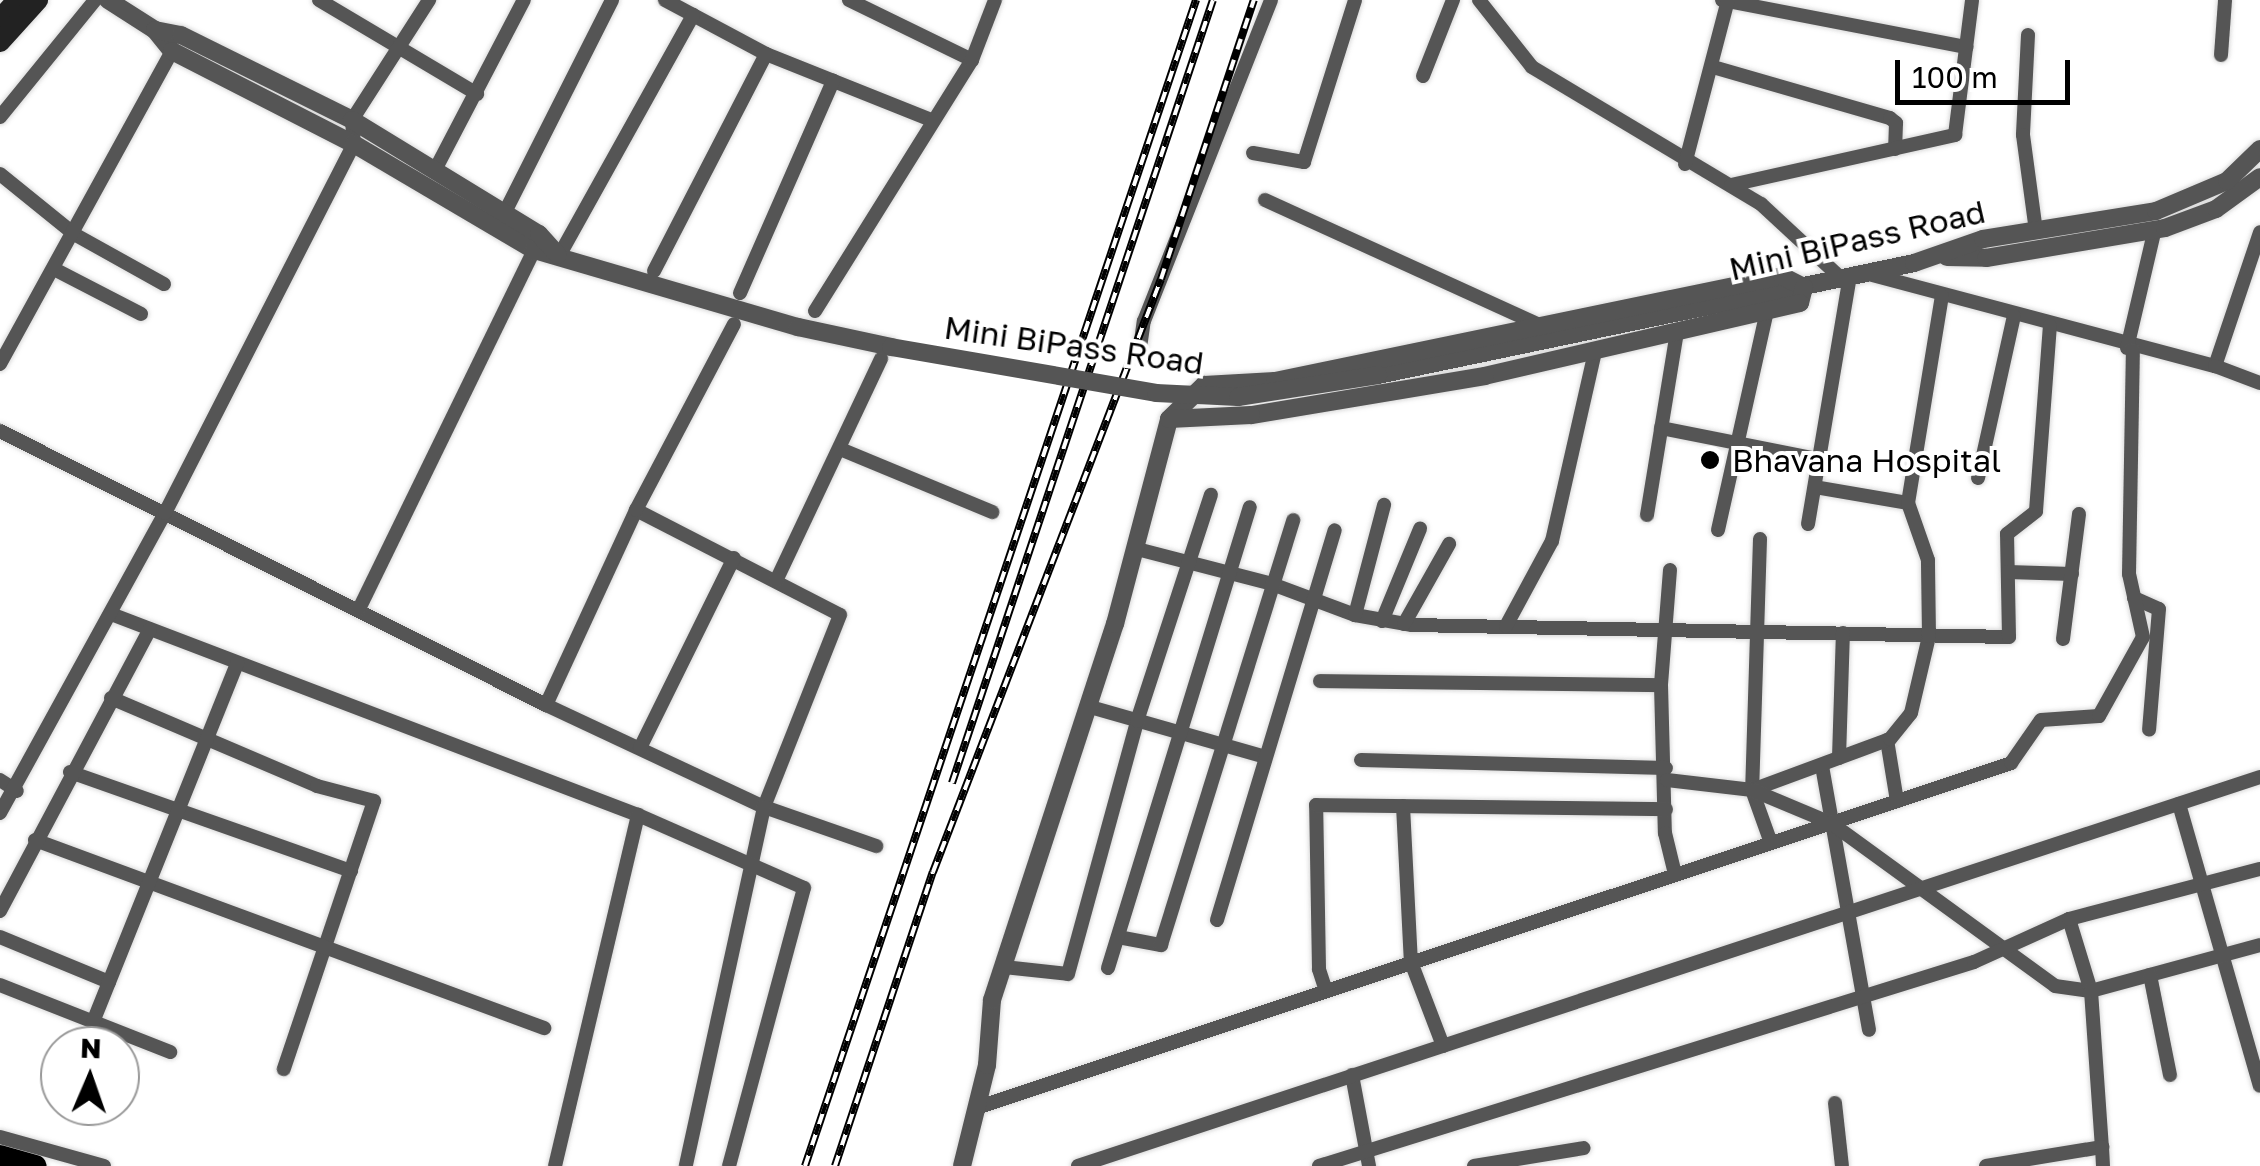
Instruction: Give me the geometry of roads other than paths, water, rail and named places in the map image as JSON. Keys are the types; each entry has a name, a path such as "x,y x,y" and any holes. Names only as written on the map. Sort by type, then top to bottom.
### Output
{"highway":[{"path":"0,1156 36,1166"}],"main road":[{"path":"0,19 18,0"},
{"path":"0,42 38,0"}],"street":[{"path":"0,118 95,0"},
{"path":"108,0 156,30 172,51 354,144 534,250 559,256 693,15"},
{"path":"320,0 476,94"},
{"path":"0,814 17,791 165,512 354,144 352,120 429,0"},
{"path":"435,170 521,4 502,0"},
{"path":"504,214 612,0"},
{"path":"665,0 766,54 931,120"},
{"path":"849,0 972,60"},
{"path":"814,311 972,60 995,0"},
{"path":"1139,355 1144,321 1271,0"},
{"path":"1253,152 1304,162 1354,0"},
{"path":"1423,76 1452,4 1433,0"},
{"path":"1479,0 1532,66 1685,164 1730,184 1851,276 1942,296 2130,349 2215,366 2260,383"},
{"path":"1685,164 1713,67 1726,0 1966,47"},
{"path":"1730,184 1955,136 1972,0"},
{"path":"2220,55 2225,0"},
{"name":"Mini BiPass Road","path":"156,30 182,35 352,120 539,234 559,256 798,327 1156,393 1238,397 1378,375 1804,287 1936,257 1983,239 2176,205 2227,181 2260,149"},
{"path":"2028,36 2023,135 2036,231"},
{"path":"0,364 172,51"},
{"path":"654,270 766,54"},
{"path":"1713,67 1890,118 1896,122 1895,148"},
{"path":"740,292 833,81"},
{"path":"0,174 74,234 164,284"},
{"path":"1936,257 1986,258 2154,230 2216,209 2260,177"},
{"path":"1265,200 1543,326"},
{"path":"976,1108 2011,763 2042,720 2099,716 2143,636 2128,574 2130,349 2154,230"},
{"path":"2215,366 2260,232"},
{"path":"359,609 534,250"},
{"path":"54,269 142,314"},
{"path":"962,1166 976,1108 992,1000 1090,708 1138,549 1169,420 1204,385 1276,381 1782,276 1804,287 1800,303 1371,398 1169,420"},
{"path":"1808,524 1851,276"},
{"path":"1752,790 1887,740 1911,714 1929,636 1928,560 1908,503 1942,296"},
{"path":"1718,530 1766,311"},
{"path":"1978,478 2014,316"},
{"path":"546,705 636,510 734,324"},
{"path":"1138,549 1272,584 1354,615 1404,624 2009,637 2007,534 2036,510 2050,326"},
{"path":"1647,515 1677,332"},
{"path":"1506,626 1552,541 1595,350"},
{"path":"776,581 881,359"},
{"path":"1662,428 1818,459"},
{"path":"0,431 546,705 764,808 876,846"},
{"path":"840,448 992,512"},
{"path":"1815,487 1908,503"},
{"path":"1004,966 1068,974 1137,721 1211,495"},
{"path":"1354,615 1384,506"},
{"path":"1108,968 1250,507"},
{"path":"636,510 840,615 764,808 686,1166"},
{"path":"2063,640 2079,514"},
{"path":"1118,936 1161,945 1220,744 1293,520"},
{"path":"1382,621 1420,529"},
{"path":"1216,920 1336,530"},
{"path":"1760,539 1754,631 1752,790 1771,842"},
{"path":"1404,624 1449,544"},
{"path":"640,748 734,558"},
{"path":"1670,570 1660,685 1666,809 1676,874"},
{"path":"2008,572 2072,574"},
{"path":"2134,598 2158,609 2149,730"},
{"path":"111,614 638,816 804,888 729,1166"},
{"path":"0,911 70,772 150,629"},
{"path":"1839,758 1843,632"},
{"path":"94,1022 237,662"},
{"path":"1320,681 1660,685"},
{"path":"111,698 374,801 284,1070"},
{"path":"1090,708 1265,757"},
{"path":"1887,740 1897,801"},
{"path":"1362,760 1666,774 1752,790 1831,822 2055,986 2090,991 2260,945"},
{"path":"1822,766 1868,1030"},
{"path":"70,772 176,814 351,871"},
{"path":"1078,1166 2260,778"},
{"path":"0,780 17,791"},
{"path":"2180,804 2260,1086"},
{"path":"1326,991 1318,968 1316,805 1666,809"},
{"path":"1403,806 1412,962 1442,1046"},
{"path":"555,1166 638,816"},
{"path":"35,840 544,1028"},
{"path":"1324,1165 1367,1160 1863,997 2006,947 2069,919 2260,869"},
{"path":"2069,919 2090,991 2104,1166"},
{"path":"0,938 109,982"},
{"path":"2150,975 2170,1075"},
{"path":"0,985 170,1052"},
{"path":"1352,1076 1367,1160"},
{"path":"1835,1103 1842,1166"},
{"path":"0,1137 104,1166"},
{"path":"1986,1166 2017,1164 2102,1147"},
{"path":"1474,1166 1584,1148"}],"railway":[{"path":"805,1166 1196,0"},
{"path":"952,783 1213,0"},
{"path":"835,1166 933,872 1161,279 1254,0"}],"place":[{"name":"Bhavana Hospital","path":"1710,460"}]}
